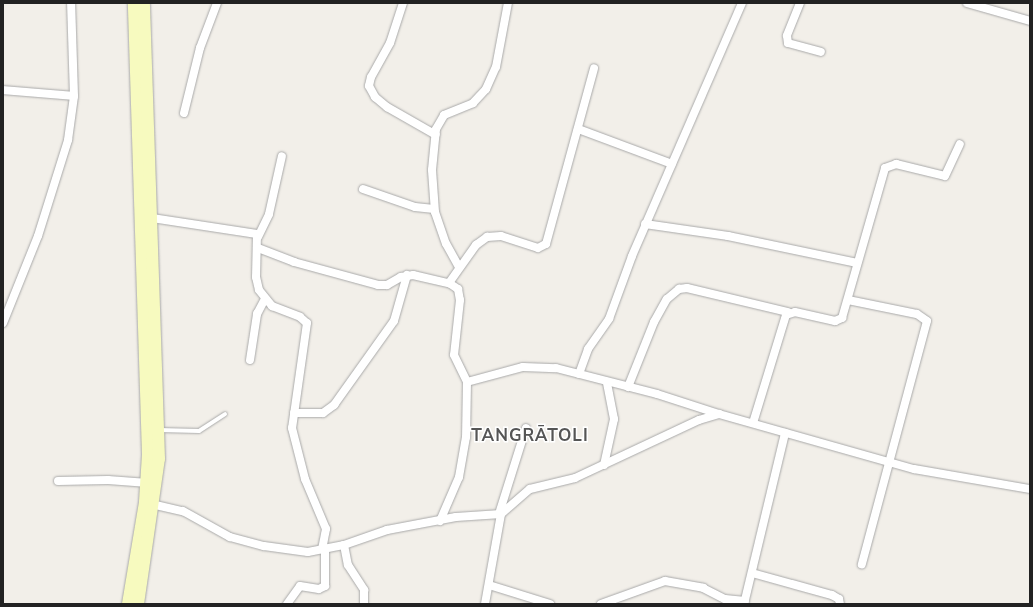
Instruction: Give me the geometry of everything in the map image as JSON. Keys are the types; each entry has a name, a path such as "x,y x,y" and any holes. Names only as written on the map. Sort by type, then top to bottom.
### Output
{"main road":[{"path":"128,604 150,503 148,483 134,3"},
{"path":"138,604 158,430 144,3"}],"street":[{"path":"3,323 38,236 68,140 74,96 71,3"},
{"path":"184,113 200,48 217,3"},
{"path":"402,3 390,43 370,76 369,86 375,97 387,107 436,135"},
{"path":"459,267 446,244 434,209 432,170 436,135 444,115 473,103 486,89 496,67 508,3"},
{"path":"579,374 588,349 609,318 645,224 742,3"},
{"path":"800,3 787,36 788,43 821,52"},
{"path":"967,3 1030,21"},
{"path":"449,283 476,245 487,237 501,236 538,248 546,244 594,68"},
{"path":"3,90 74,96"},
{"path":"578,129 672,164"},
{"path":"628,387 654,322 667,299 678,289 687,288 788,312 839,320 848,300 857,263 885,168 896,164 945,176 960,144"},
{"path":"282,156 269,214 258,237 256,277 265,299 277,310 300,317 307,323 292,428 297,457 326,529 323,550 325,586 319,589 300,586 287,604"},
{"path":"363,189 415,207 434,209"},
{"path":"152,218 249,232 258,237"},
{"path":"645,224 728,236 857,263"},
{"path":"258,248 294,262 378,285 387,285 407,275 449,283 460,295 454,355 467,382 463,461 454,491 440,521"},
{"path":"294,413 323,414 334,405 394,321 407,275"},
{"path":"250,360 256,314 265,299"},
{"path":"848,300 917,314 927,321 887,462 862,564"},
{"path":"753,423 788,312"},
{"path":"467,382 523,367 556,368 628,387 887,462 1030,489"},
{"path":"604,465 614,419 607,382"},
{"path":"150,503 183,511 203,525 236,539 290,551 323,550 344,545 387,530 440,521 500,514 530,489 567,482 699,420 719,414"},
{"path":"485,604 500,514 526,428"},
{"path":"601,604 665,581 703,588 725,598 745,603 785,433"},
{"path":"58,482 148,483"},
{"path":"344,545 348,565 364,590 364,604"},
{"path":"752,572 832,595 839,598 840,604"},
{"path":"489,584 550,604"}],"lane":[{"path":"158,430 200,431 225,414"}],"district":[{"name":"TANGRĀTOLI","path":"530,436"}]}
